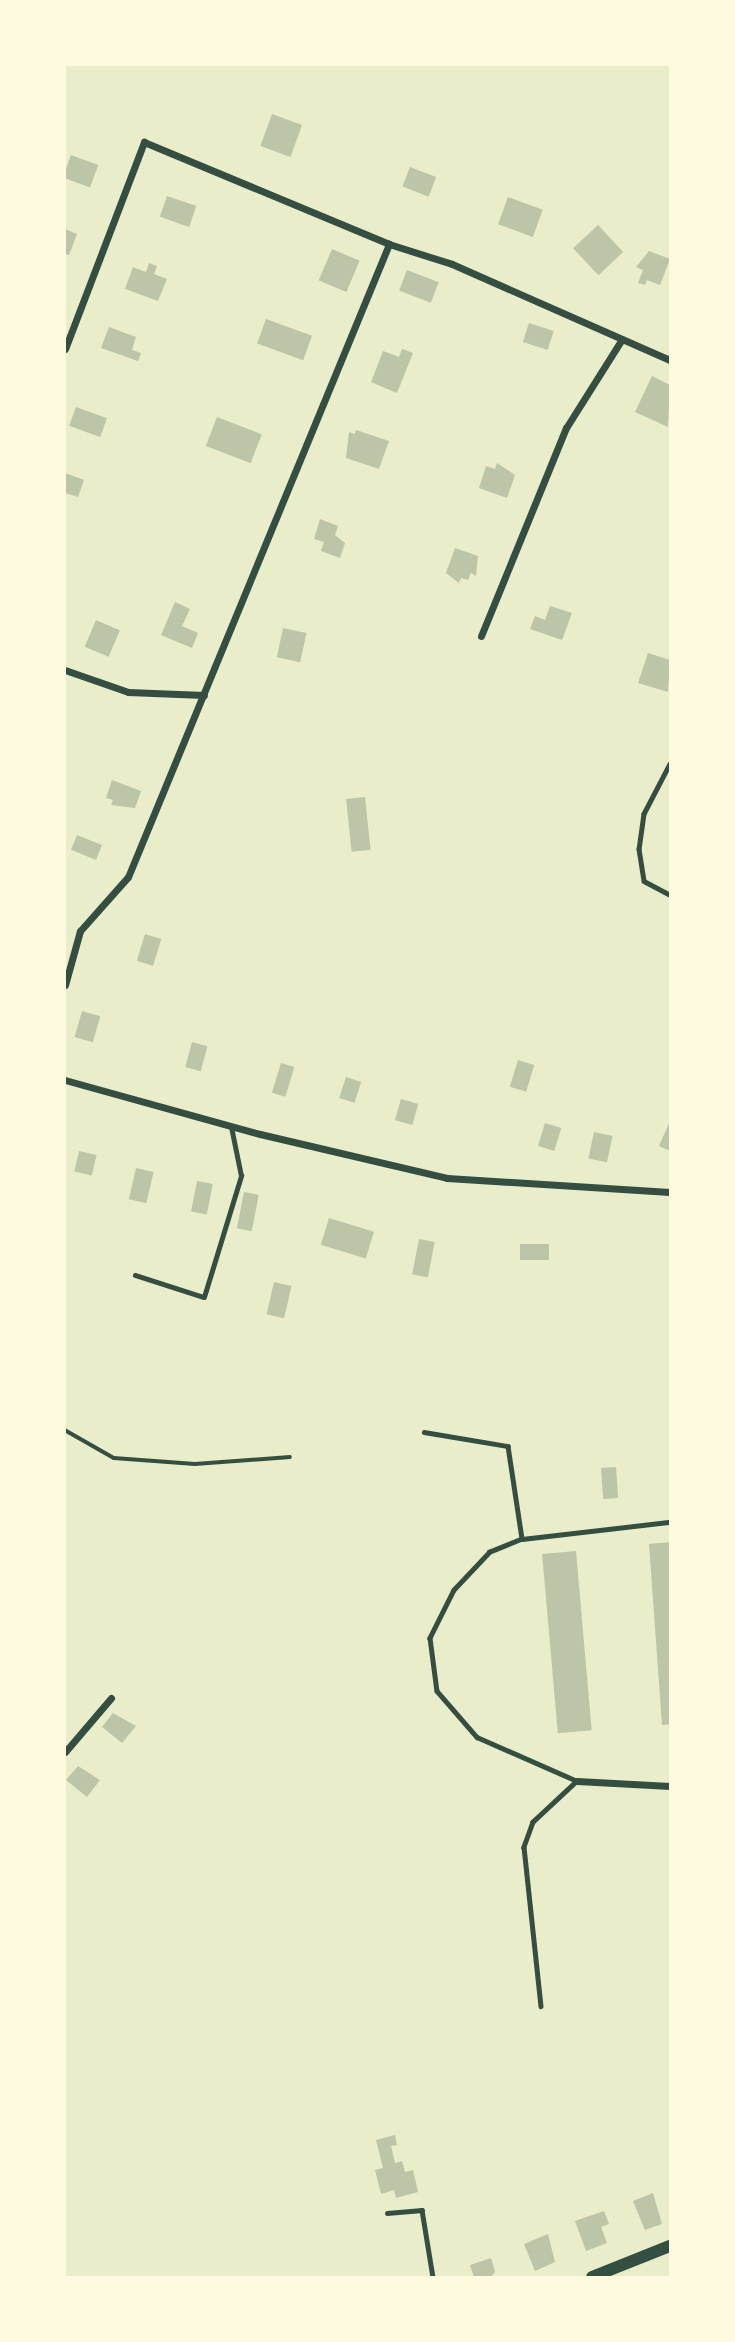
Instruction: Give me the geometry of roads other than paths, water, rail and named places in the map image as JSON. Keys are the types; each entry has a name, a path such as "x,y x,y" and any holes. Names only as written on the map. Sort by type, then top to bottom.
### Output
{"main road":[{"path":"592,2277 670,2246"}],"street":[{"path":"65,349 144,142 389,244 453,264 670,360"},
{"path":"65,985 80,930 128,877 389,244"},
{"path":"481,636 566,428 622,339"},
{"path":"65,670 128,692 204,695"},
{"path":"65,1080 231,1126 447,1178 670,1192"},
{"path":"65,1752 111,1698"},
{"path":"577,1781 670,1786"}],"lane":[{"path":"670,764 644,814 639,849 645,881 670,895"},
{"path":"135,1275 204,1297 241,1176 231,1126"},
{"path":"424,1432 508,1446 522,1539"},
{"path":"541,2006 524,1847 533,1822 577,1781 477,1737 437,1691 430,1638 454,1590 490,1552 522,1539 670,1522"},
{"path":"387,2213 422,2210 433,2277"}]}
